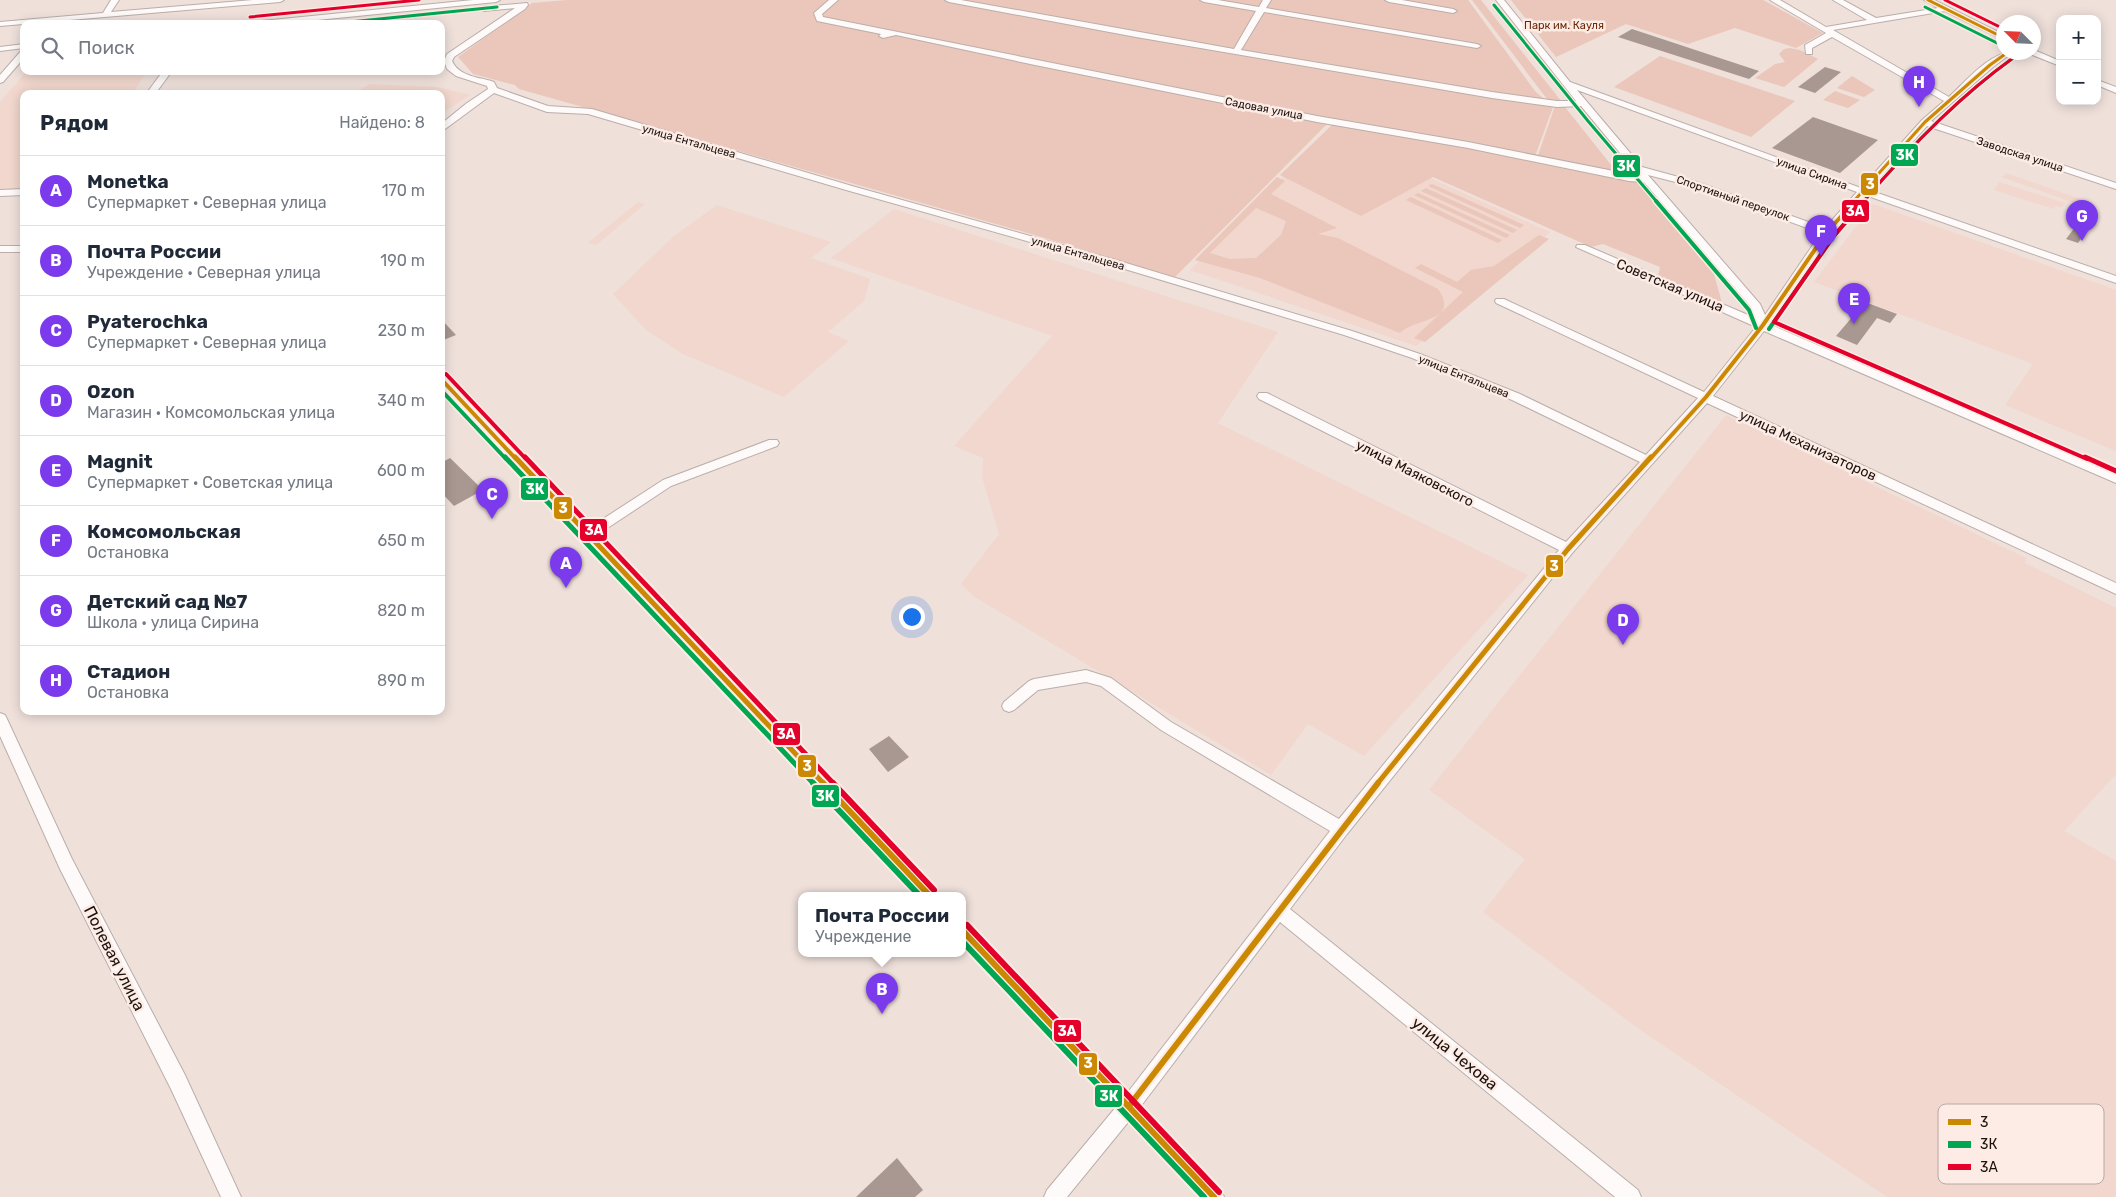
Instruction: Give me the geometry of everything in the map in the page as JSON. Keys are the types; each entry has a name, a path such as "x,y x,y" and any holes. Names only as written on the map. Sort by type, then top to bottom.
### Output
{"street":[{"path":"105,15 116,0"},
{"path":"47,20 280,0"},
{"path":"385,11 389,0"},
{"path":"292,20 496,0"},
{"name":"Садовая улица","path":"834,0 818,13 820,19 886,34 1317,119 1468,144 1629,178 1646,179"},
{"path":"949,0 1236,52 1492,95 1556,104 1582,103"},
{"path":"1204,0 1477,46"},
{"path":"1236,52 1267,0"},
{"path":"1389,0 1452,11"},
{"path":"1500,0 1565,83 1756,306 1763,325"},
{"path":"1774,0 1950,101"},
{"path":"1837,0 1875,22"},
{"path":"1928,0 1996,34"},
{"path":"367,20 526,3"},
{"name":"улица Ентальцева","path":"526,3 450,56 448,61 452,71 460,75 482,79 491,84 493,90 547,108 589,111 849,188 1112,262 1348,333 1416,356 1516,397 1648,461"},
{"path":"1809,52 1808,47 1830,31 1945,9"},
{"path":"0,24 20,22"},
{"path":"0,49 20,46"},
{"path":"2041,56 2056,62"},
{"path":"0,80 20,58"},
{"path":"1054,1197 1129,1106 1340,829 1568,549 1706,397 1763,325 1827,232 1925,122 1997,60"},
{"path":"153,90 165,75"},
{"name":"улица Сирина","path":"1565,83 1862,191 2116,280"},
{"path":"2101,84 2116,90"},
{"path":"445,125 493,90"},
{"name":"Заводская улица","path":"1925,122 2116,186"},
{"name":"Спортивный переулок","path":"1637,169 1694,184 1827,232"},
{"path":"0,193 20,192"},
{"name":"Советская улица","path":"1581,247 2116,479"},
{"path":"0,249 20,249"},
{"name":"улица Механизаторов","path":"1500,301 2116,588"},
{"path":"445,383 926,892"},
{"name":"улица Маяковского","path":"1263,396 1568,549"},
{"path":"588,535 667,483 773,443"},
{"path":"1010,706 1034,685 1086,676 1106,682 1166,726 1340,829"},
{"name":"Полевая улица","path":"0,719 66,864 178,1082 231,1197"},
{"name":"улица Чехова","path":"1278,910 1631,1197"},
{"path":"966,934 1214,1197"}],"shaded area":[{"path":"24,75 144,75 135,90 20,90 20,189 0,189 0,102"},
{"path":"370,84 437,87 470,95 445,111 445,90 360,90"},
{"path":"1328,132 1550,232 1416,346 1190,270"},
{"path":"2006,173 2089,202 2085,207 2002,177"},
{"path":"1999,182 2065,203 2062,207 2056,206 2054,209 1994,190"},
{"path":"638,202 645,204 596,245 588,243"},
{"path":"1873,204 2116,290 2116,451 2005,405 2033,364 1814,282"},
{"path":"717,205 831,242 811,258 870,279 864,301 828,332 849,341 784,397 683,354 646,330 613,294 674,236"},
{"path":"894,209 1278,332 1218,423 1528,575 1364,756 1308,724 1271,775 975,597 961,584 999,534 982,477 983,458 954,446 1052,336 831,258"},
{"path":"1726,415 2026,558 2025,563 2116,608 2116,774 2064,831 2116,861 2116,1197 1887,1197 1639,1029 1483,912 1525,859 1429,790"}],"green space":[{"path":"567,0 1468,0 1535,91 1553,107 1534,159 1331,120 1175,277 1021,231 519,89 515,85 473,74 458,57 532,3"},
{"path":"1472,0 1481,0 1562,102 1550,103"},
{"name":"Парк им. Кауля","path":"1511,0 1763,0 1823,33 1796,48 1735,28 1688,44 1626,24 1556,57"},
{"path":"1784,49 1800,50 1818,59 1784,87 1755,78 1775,64 1785,62 1779,54"},
{"path":"1660,56 1795,101 1751,137 1614,87"},
{"path":"1852,76 1875,90 1864,97 1837,88"},
{"path":"1835,91 1860,100 1848,108 1823,100"},
{"path":"1555,106 1565,107 1615,170 1645,187 1712,267 1722,303 1658,277 1660,267 1603,244 1591,247 1433,177 1361,216 1280,175 1335,122 1536,161"},
{"path":"1277,177 1285,181 1271,194 1337,228 1318,234 1338,238 1438,289 1444,300 1444,308 1433,318 1407,328 1400,333 1260,278 1195,260","holes":["1256,208 1286,221 1281,235 1256,258 1230,259 1210,253"]},
{"path":"1432,184 1524,225 1520,228 1428,186"},
{"path":"1426,188 1517,230 1513,233 1421,191"},
{"path":"1418,193 1510,235 1506,238 1414,195"},
{"path":"1411,197 1502,240 1498,243 1406,200"},
{"path":"1539,235 1549,239 1425,342 1414,338 1463,292 1415,268 1421,264 1457,282 1471,270 1494,266"}],"building":[{"path":"1632,29 1759,71 1749,79 1618,37"},
{"path":"1825,67 1841,72 1815,93 1798,87"},
{"path":"1813,117 1878,140 1840,173 1772,148"},
{"path":"2076,226 2087,230 2078,243 2066,239"},
{"path":"1865,302 1897,314 1890,323 1877,318 1857,345 1836,336"},
{"path":"445,323 456,335 445,339"},
{"path":"450,458 483,490 454,506 445,496 445,461"},
{"path":"889,736 909,757 888,772 869,749"},
{"path":"897,1158 923,1190 915,1197 856,1197"}],"transit line":[{"name":"3А","path":"250,17 419,0"},
{"name":"3","path":"1928,0 1996,34"},
{"name":"3А","path":"1945,0 1996,25"},
{"name":"3К","path":"1494,5 1588,121 1749,310 1756,328"},
{"name":"3К","path":"369,20 497,7"},
{"name":"3К","path":"1925,7 1996,42"},
{"name":"3","path":"1129,1106 1341,829 1568,549 1706,397 1763,325 1827,232 1925,122 1997,60"},
{"name":"3К","path":"1769,329 1833,237 1868,196 1930,127 2010,60"},
{"name":"3А","path":"2010,60 1930,127 1833,237 1774,322 2116,471"},
{"name":"3А","path":"446,374 934,890"},
{"name":"3","path":"445,383 926,892"},
{"name":"3К","path":"445,394 916,892"},
{"name":"3А","path":"967,925 1219,1192"},
{"name":"3","path":"966,934 1214,1197"},
{"name":"3К","path":"966,945 1204,1197"}],"place":[{"name":"Стадион","path":"1919,107"},
{"name":"Детский сад №7","path":"2082,241"},
{"name":"Комсомольская","path":"1821,256"},
{"name":"Magnit","path":"1854,324"},
{"name":"Pyaterochka","path":"492,519"},
{"name":"Monetka","path":"566,588"},
{"name":"Ozon","path":"1623,645"},
{"name":"Почта России","path":"882,1014"}]}
